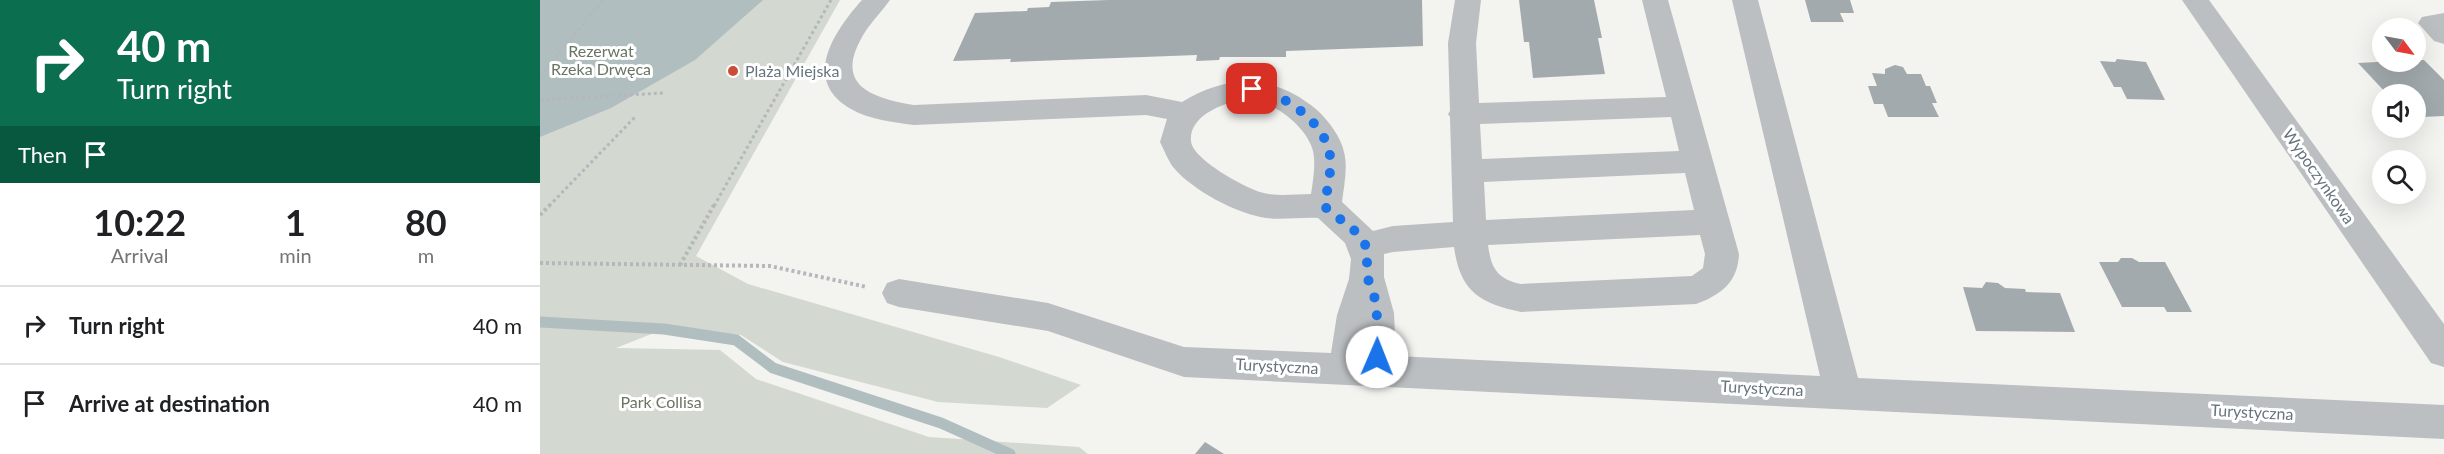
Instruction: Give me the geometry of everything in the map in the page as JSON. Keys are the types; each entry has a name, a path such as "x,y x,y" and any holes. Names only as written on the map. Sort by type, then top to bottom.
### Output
{"street":[{"path":"877,0 848,32 836,66 842,87 851,96 878,110 914,115 1146,105 1188,113"},
{"path":"1468,0 1462,44 1463,114 1471,257 1477,275 1485,285 1503,296 1521,298 1696,290 1709,285 1718,277 1722,266 1722,254 1654,0"},
{"path":"1745,0 1843,392"},
{"name":"Wypoczynkowa","path":"2195,0 2444,352"},
{"path":"2444,22 2432,23 2444,35"},
{"path":"1325,207 1330,166 1328,147 1307,118 1287,99 1269,92 1241,90 1211,98 1188,113 1175,134 1178,148 1189,163 1242,198 1262,205 1325,207 1354,230 1367,263 1377,317 1362,370"},
{"path":"1463,114 1682,107"},
{"path":"1466,171 1696,161"},
{"path":"1367,263 1393,239 1470,233 1713,222"},
{"name":"Turystyczna","path":"899,293 1048,317 1184,362 2444,422"}],"path":[{"path":"540,76 603,0"},
{"path":"680,265 831,0"},
{"path":"540,100 663,93"},
{"path":"540,215 635,117"},
{"path":"540,263 770,266 899,293"}],"green space":[{"name":"Park Collisa","path":"540,0 840,0 696,256 748,284 999,357 1081,385 1047,408 938,402 783,362 741,335 664,329 616,348 720,350 756,379 929,437 1079,447 1088,454 540,454"}],"shaded area":[{"name":"Rezerwat Rzeka Drwęca","path":"540,0 763,0 695,60 611,108 540,137"}],"building":[{"path":"1422,0 1423,46 1286,51 1286,57 1220,57 1219,60 1196,61 1197,55 1010,62 1011,59 953,61 975,13 1027,11 1028,8 1049,7 1051,2"},
{"path":"1519,0 1594,0 1602,38 1598,38 1605,74 1533,78 1529,42 1524,42"},
{"path":"1805,0 1850,0 1854,13 1840,13 1844,22 1811,22"},
{"path":"2117,59 2146,62 2165,100 2127,99 2121,87 2114,87 2100,61 2115,62"},
{"path":"2372,62 2372,72 2426,72 2426,62 2444,80 2444,116 2426,117 2426,84 2378,84 2358,63"},
{"path":"1895,65 1903,67 1907,74 1921,74 1926,86 1930,86 1937,103 1932,103 1939,117 1888,117 1883,104 1874,104 1868,86 1877,86 1872,73 1885,74 1885,69"},
{"path":"2121,258 2132,258 2139,262 2165,262 2192,312 2167,312 2164,307 2122,307 2099,262 2118,262"},
{"path":"1986,282 1998,283 2005,288 2025,289 2026,292 2060,293 2075,332 1976,331 1963,287 1982,288"},
{"path":"1205,442 1224,454 1195,454"}],"waterway":[{"path":"540,322 664,329 736,340 773,368 941,423 1010,454"}],"place":[{"name":"Plaża Miejska","path":"733,71"}],"route":[{"path":"1252,89 1269,92 1294,104 1328,147 1330,166 1325,207 1362,237 1366,246 1368,279 1375,299 1377,317 1377,357"}]}
